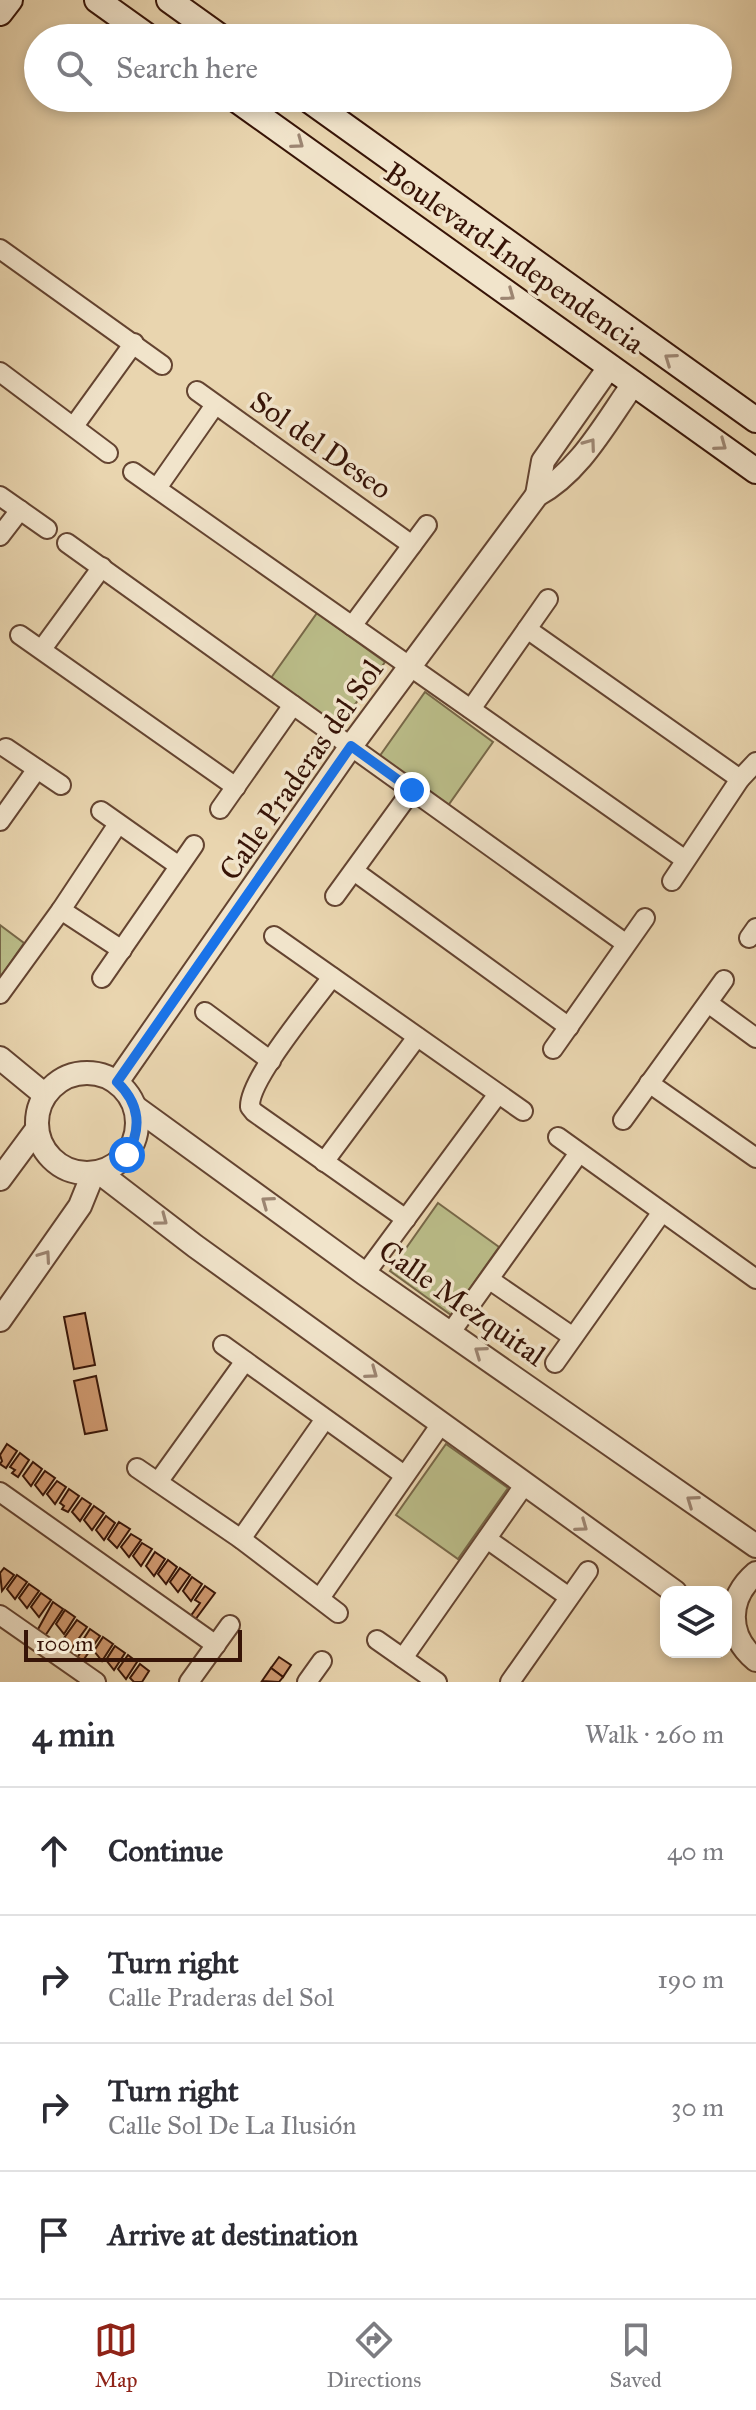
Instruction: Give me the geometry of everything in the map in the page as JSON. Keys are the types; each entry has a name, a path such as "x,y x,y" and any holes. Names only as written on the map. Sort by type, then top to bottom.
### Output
{"main road":[{"path":"0,13 10,0"},
{"path":"97,0 130,24"},
{"path":"169,0 202,24"},
{"name":"Boulevard Independencia","path":"254,112 756,471"},
{"path":"326,112 756,420"}],"street":[{"path":"0,249 162,365"},
{"path":"74,426 134,343"},
{"path":"537,495 543,461 610,366"},
{"path":"0,372 108,453"},
{"path":"537,495 571,471 634,383"},
{"name":"Sol del Deseo","path":"197,391 412,545"},
{"path":"157,488 215,405"},
{"path":"133,472 684,859"},
{"name":"Calle Praderas del Sol","path":"117,1082 351,746 537,495"},
{"path":"0,496 47,529"},
{"path":"0,536 20,510"},
{"path":"352,626 427,525"},
{"path":"67,543 625,943"},
{"path":"42,649 102,567"},
{"path":"471,709 548,599"},
{"path":"527,629 740,779"},
{"path":"20,635 236,787"},
{"path":"220,809 293,705"},
{"path":"6,748 61,785"},
{"path":"672,881 740,779 756,762"},
{"path":"0,821 37,769"},
{"path":"335,896 412,790"},
{"path":"101,811 179,866"},
{"path":"0,994 118,824"},
{"path":"102,978 194,845"},
{"path":"354,871 569,1027"},
{"path":"61,910 122,950"},
{"path":"553,1049 645,918"},
{"path":"274,936 523,1111"},
{"path":"332,977 271,1061 252,1092 250,1107 406,1219"},
{"path":"623,1120 724,980"},
{"path":"708,1003 756,1038"},
{"path":"205,1012 271,1061"},
{"path":"324,1162 417,1037"},
{"path":"0,1058 45,1095"},
{"path":"86,1072 117,1082 128,1093 135,1107 138,1124 135,1140 127,1155 115,1166 97,1173 77,1173 62,1168 41,1145 37,1129 38,1112 45,1095 56,1083 70,1075 86,1072"},
{"path":"649,1083 756,1158"},
{"path":"365,1274 498,1094"},
{"name":"Calle Mezquital","path":"135,1107 365,1274 756,1546"},
{"path":"0,1179 37,1129"},
{"path":"558,1137 756,1279"},
{"path":"451,1332 579,1153"},
{"path":"0,1320 80,1206 97,1173"},
{"path":"97,1173 667,1586"},
{"path":"555,1363 662,1212"},
{"path":"490,1280 573,1337"},
{"path":"223,1345 404,1475"},
{"path":"158,1482 245,1361"},
{"path":"241,1539 325,1419"},
{"path":"320,1598 441,1424"},
{"path":"137,1468 241,1539 338,1613"},
{"path":"403,1658 525,1484"},
{"path":"0,1492 216,1645"},
{"path":"487,1539 569,1597"},
{"path":"510,1682 588,1571"},
{"path":"756,1573 737,1595 732,1634 756,1660"},
{"path":"0,1615 96,1682"},
{"path":"189,1682 230,1625"},
{"path":"377,1640 437,1682"},
{"path":"307,1682 322,1661"}],"green space":[{"path":"317,613 385,662 339,727 271,678"},
{"path":"425,692 493,742 447,807 379,757"},
{"path":"0,925 24,943 0,978"},
{"path":"438,1203 499,1247 451,1315 390,1271"},
{"path":"446,1444 508,1488 458,1559 396,1515"}],"building":[{"path":"85,1313 95,1365 74,1369 64,1317"},
{"path":"96,1376 107,1430 85,1434 74,1381"},
{"path":"7,1444 17,1451 6,1468 0,1464 0,1455"},
{"path":"20,1453 29,1460 18,1477 10,1467"},
{"path":"33,1462 42,1469 31,1486 23,1476"},
{"path":"45,1471 55,1478 43,1495 35,1485"},
{"path":"57,1481 66,1487 55,1504 47,1494"},
{"path":"69,1489 79,1496 68,1512 62,1509 64,1506 60,1503"},
{"path":"82,1498 91,1504 80,1521 72,1512"},
{"path":"94,1506 104,1513 92,1530 84,1520"},
{"path":"106,1516 115,1523 104,1540 96,1530"},
{"path":"119,1522 130,1529 117,1548 108,1539"},
{"path":"131,1534 141,1540 129,1557 121,1547"},
{"path":"142,1543 152,1549 141,1566 133,1556"},
{"path":"155,1552 165,1559 154,1576 146,1566"},
{"path":"168,1560 177,1567 166,1584 158,1574"},
{"path":"4,1568 14,1575 2,1591 0,1573"},
{"path":"180,1568 190,1575 178,1592 170,1582"},
{"path":"17,1575 27,1582 15,1599 7,1589"},
{"path":"192,1577 202,1584 191,1601 183,1591"},
{"path":"29,1584 39,1591 27,1608 19,1598"},
{"path":"205,1586 215,1593 195,1620 190,1617 200,1603 195,1600"},
{"path":"41,1593 51,1600 39,1617 31,1607"},
{"path":"53,1602 63,1609 45,1636 37,1631"},
{"path":"65,1610 75,1617 64,1634 56,1624"},
{"path":"77,1620 87,1627 69,1652 59,1645"},
{"path":"90,1629 100,1636 82,1662 77,1658 85,1646 81,1643"},
{"path":"103,1637 113,1644 102,1661 94,1651"},
{"path":"115,1646 125,1653 114,1670 106,1660"},
{"path":"128,1655 137,1662 126,1679 118,1669"},
{"path":"279,1657 291,1665 283,1677 271,1668"},
{"path":"140,1664 149,1671 142,1682 134,1682 130,1678"},
{"path":"271,1668 283,1677 279,1682 262,1681"}],"route":[{"path":"127,1155 135,1140 138,1124 135,1107 128,1093 117,1082 351,746 412,790"}]}
